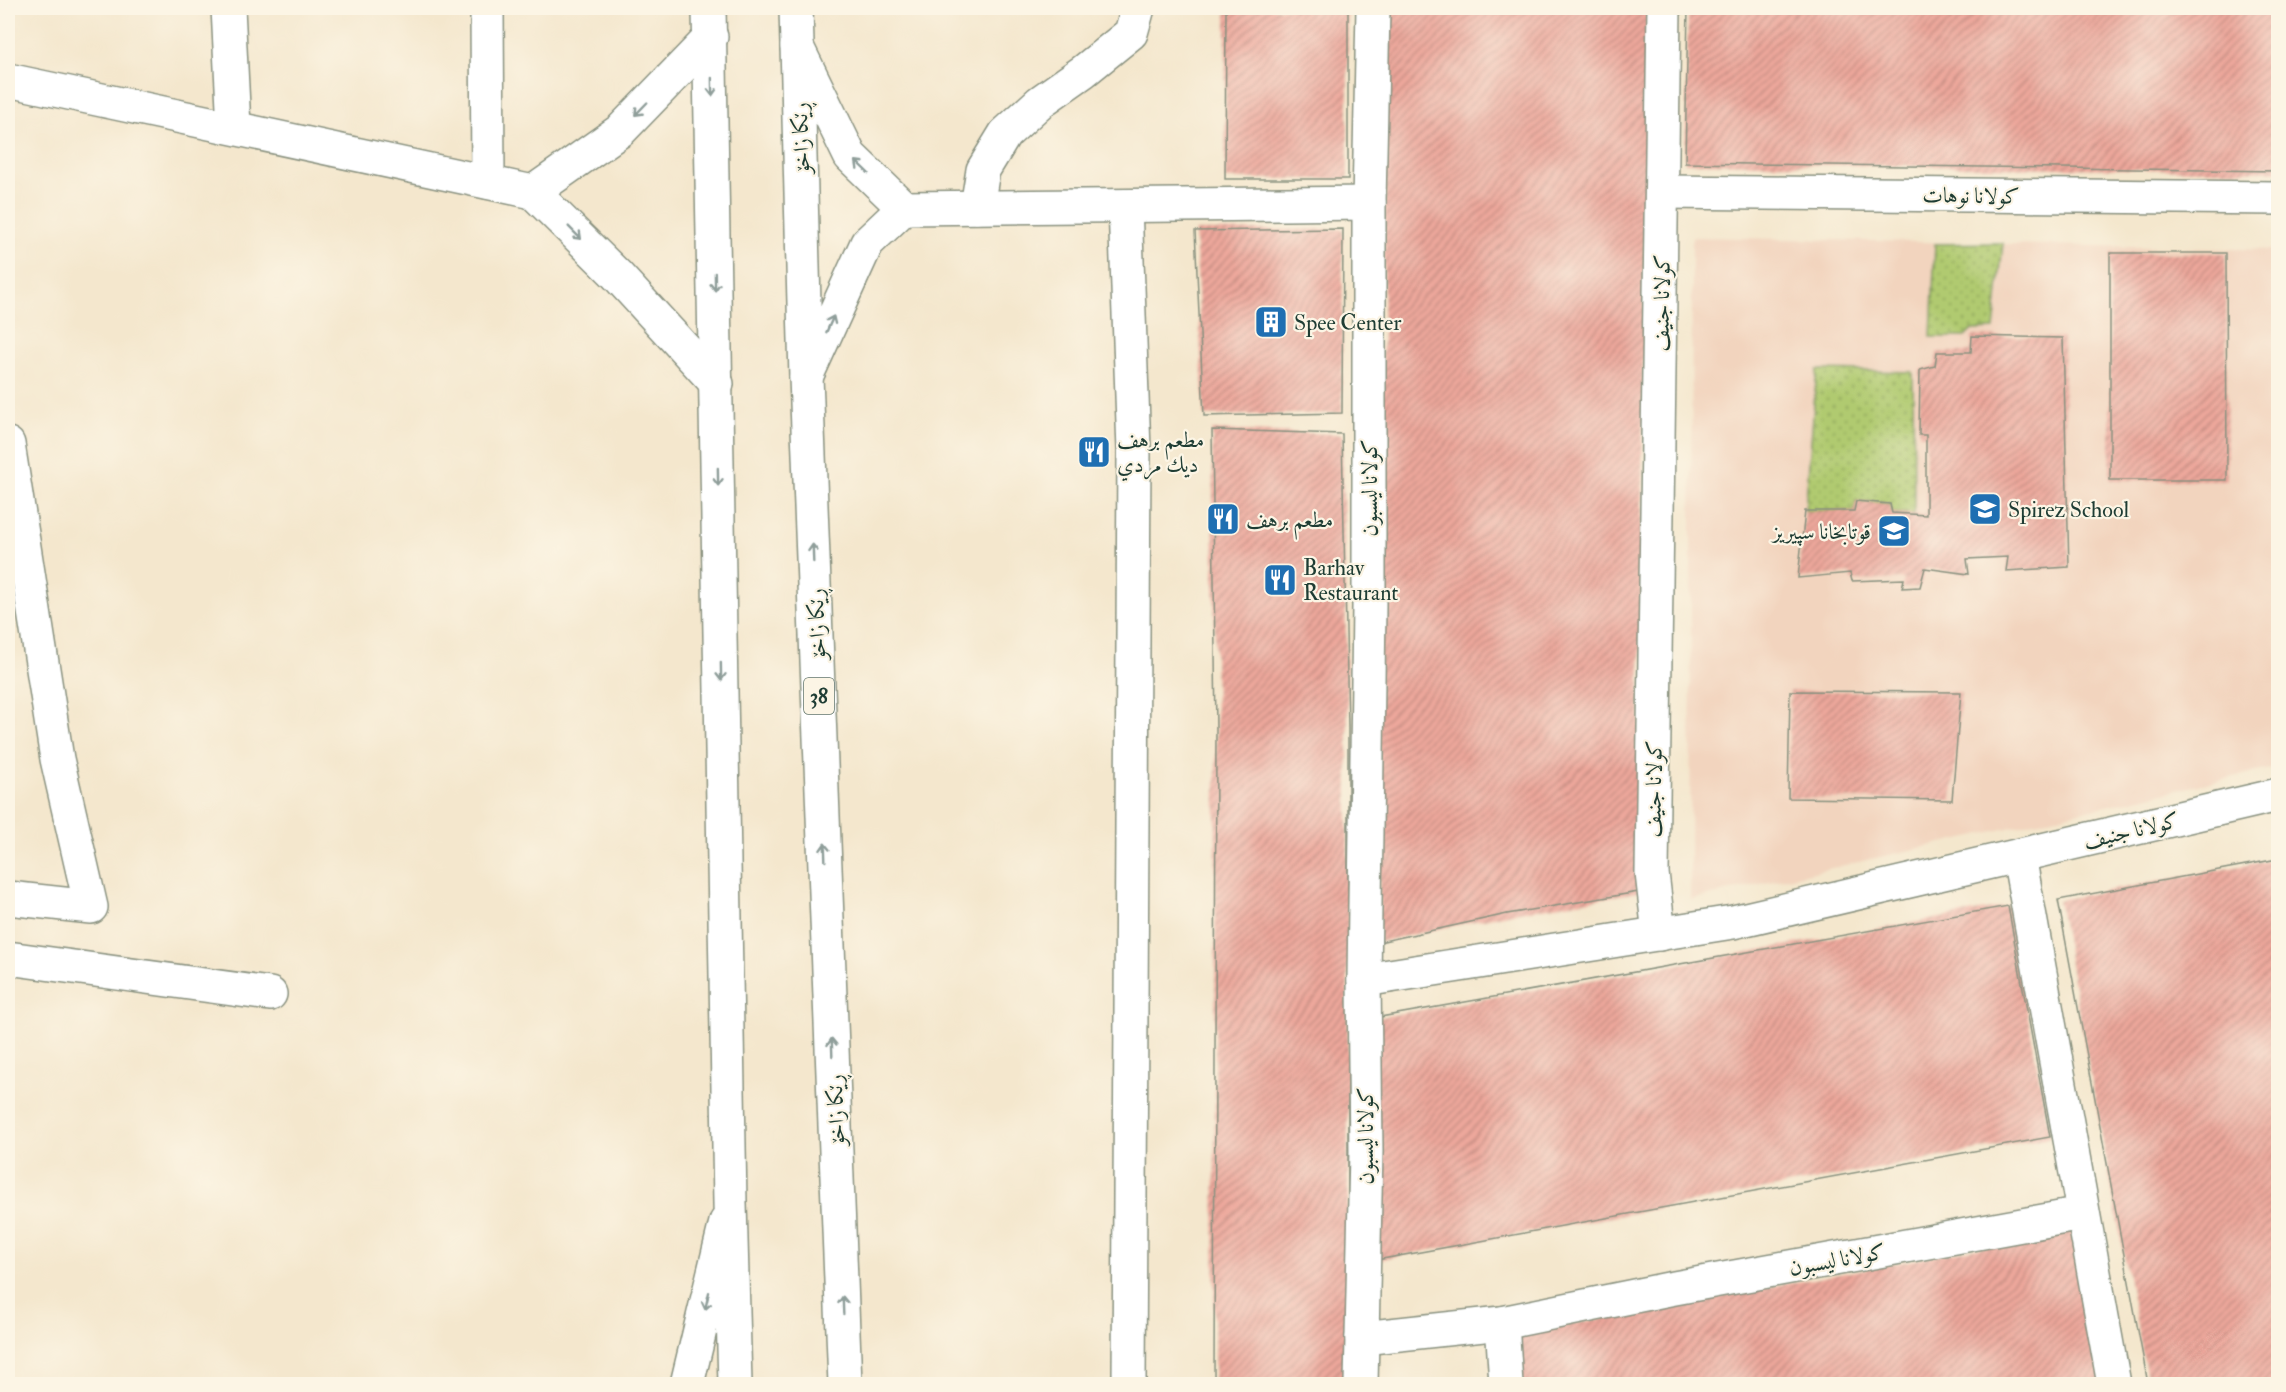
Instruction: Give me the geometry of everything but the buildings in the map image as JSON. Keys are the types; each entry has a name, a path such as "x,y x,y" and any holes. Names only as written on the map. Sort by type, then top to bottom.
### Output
{"main road":[{"path":"228,8 234,127"},
{"path":"487,8 488,182"},
{"name":"ڕێکا زاخۆ","path":"796,8 806,377 845,1384"},
{"path":"977,207 984,170 1005,134 1040,102 1084,71 1131,33 1138,8"},
{"name":"كولانا ليسبون","path":"1373,8 1369,203 1369,606 1364,980 1366,1150 1362,1338 1502,1323 1670,1289 2082,1214"},
{"name":"كولانا جنيف","path":"1664,8 1652,873 1659,934 1733,922 2278,795"},
{"path":"533,192 621,130 710,22"},
{"path":"710,22 735,1384"},
{"path":"797,47 850,156 904,208"},
{"path":"8,80 533,192 616,274 717,384"},
{"name":"كولانا نوهات","path":"1663,192 2278,198"},
{"path":"806,377 867,243 904,208 1369,203"},
{"path":"1125,206 1134,450 1129,1384"},
{"path":"8,444 57,759 91,908 8,898"},
{"path":"2019,856 2114,1384"},
{"path":"1364,980 1659,934"},
{"path":"8,958 270,994"},
{"path":"687,1384 730,1203"},
{"path":"1502,1323 1506,1384"},
{"path":"1361,1384 1362,1338"},
{"path":"729,1384 735,1346"},
{"path":"844,1346 850,1384"}],"shaded area":[{"name":"Spirez School","path":"1692,237 2278,250 2278,767 1690,900"}],"green space":[{"path":"2003,243 1994,329 1972,330 1965,337 1931,337 1935,244"},
{"path":"1817,370 1913,372 1914,514 1892,513 1890,504 1856,501 1854,511 1805,511"}],"place":[{"name":"Spee Center","path":"1271,322"},
{"name":"مطعم برهف ديك مردي","path":"1094,452"},
{"name":"Spirez School","path":"1985,509"},
{"name":"مطعم برهف","path":"1223,519"},
{"name":"قوتابخانا سپيريز","path":"1894,531"},
{"name":"Barhav Restaurant","path":"1280,580"}]}
